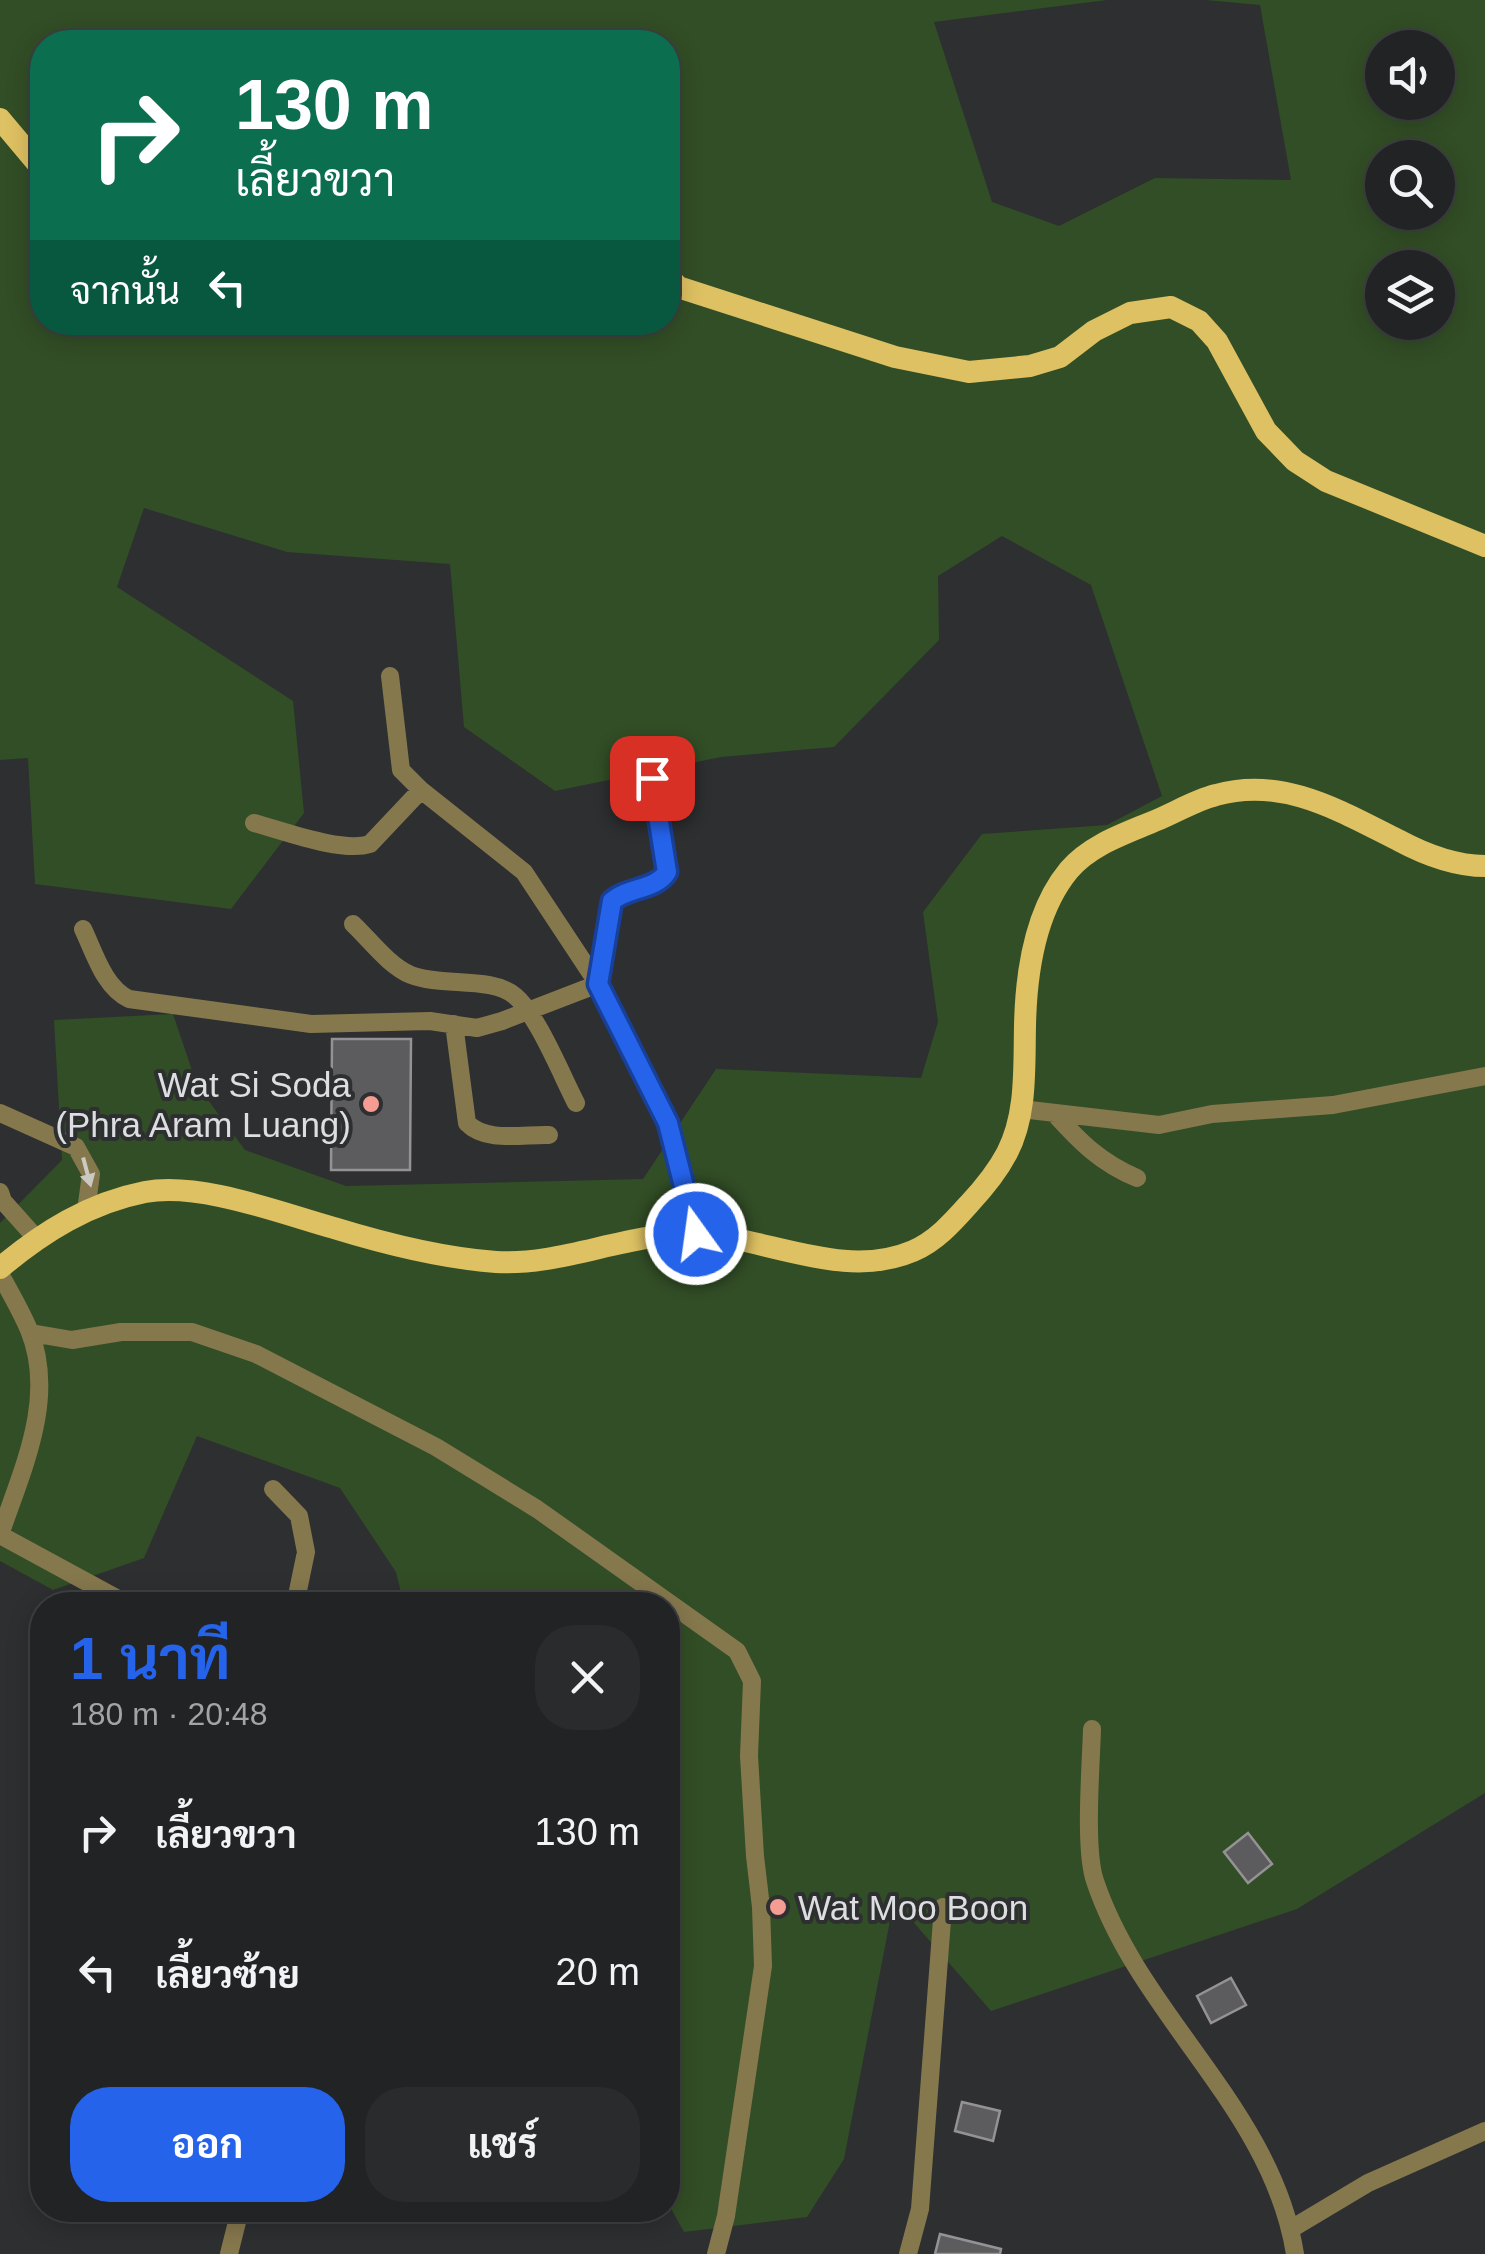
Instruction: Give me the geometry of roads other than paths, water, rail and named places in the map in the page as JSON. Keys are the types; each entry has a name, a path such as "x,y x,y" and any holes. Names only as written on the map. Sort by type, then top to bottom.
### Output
{"main road":[{"path":"0,119 30,155"},
{"path":"680,288 896,357 968,372 1030,366 1060,357 1094,331 1130,313 1171,307 1199,321 1217,341 1266,430 1295,461 1326,481 1485,546"},
{"path":"0,1271 36,1238 86,1212 148,1192 222,1197 455,1258 502,1262 696,1234 838,1260 887,1260 918,1249 945,1230 988,1183 1009,1150 1021,1108 1027,984 1036,944 1050,900 1071,868 1099,845 1216,794 1252,789 1316,799 1425,854 1485,866"}],"street":[{"path":"390,676 402,770 524,872 598,984 668,1123 696,1234"},
{"path":"598,984 612,901 620,894 662,880 667,872 652,778"},
{"path":"254,824 362,846 370,844 422,790"},
{"path":"354,924 401,970 434,981 502,987 516,996 528,1010 576,1103"},
{"path":"83,929 108,982 117,993 130,999 311,1024 430,1021 477,1028 598,984"},
{"path":"454,1024 467,1123 471,1128 488,1134 550,1135"},
{"path":"1021,1108 1159,1125 1212,1114 1333,1106 1485,1076"},
{"path":"0,1113 76,1147 91,1174 86,1212"},
{"path":"1054,1113 1086,1150 1112,1168 1138,1178"},
{"path":"0,1192 3,1201 36,1238"},
{"path":"0,1271 30,1333 39,1384 39,1418 0,1535 104,1592"},
{"path":"30,1333 72,1340 121,1332 192,1332 256,1354 436,1448 537,1509 654,1592"},
{"path":"273,1489 298,1516 306,1552 298,1592"},
{"path":"680,1611 737,1651 752,1682 749,1756 762,1907 762,1966 726,2216 716,2254"},
{"path":"1092,1729 1090,1811 1094,1878 1124,1948 1248,2129 1291,2229 1295,2254"},
{"path":"908,2254 920,2209 943,1907"},
{"path":"1291,2229 1368,2183 1480,2136"},
{"path":"229,2254 237,2222"}],"place":[{"name":"Wat Si Soda (Phra Aram Luang)","path":"371,1104"},
{"name":"Wat Moo Boon","path":"778,1907"}]}
